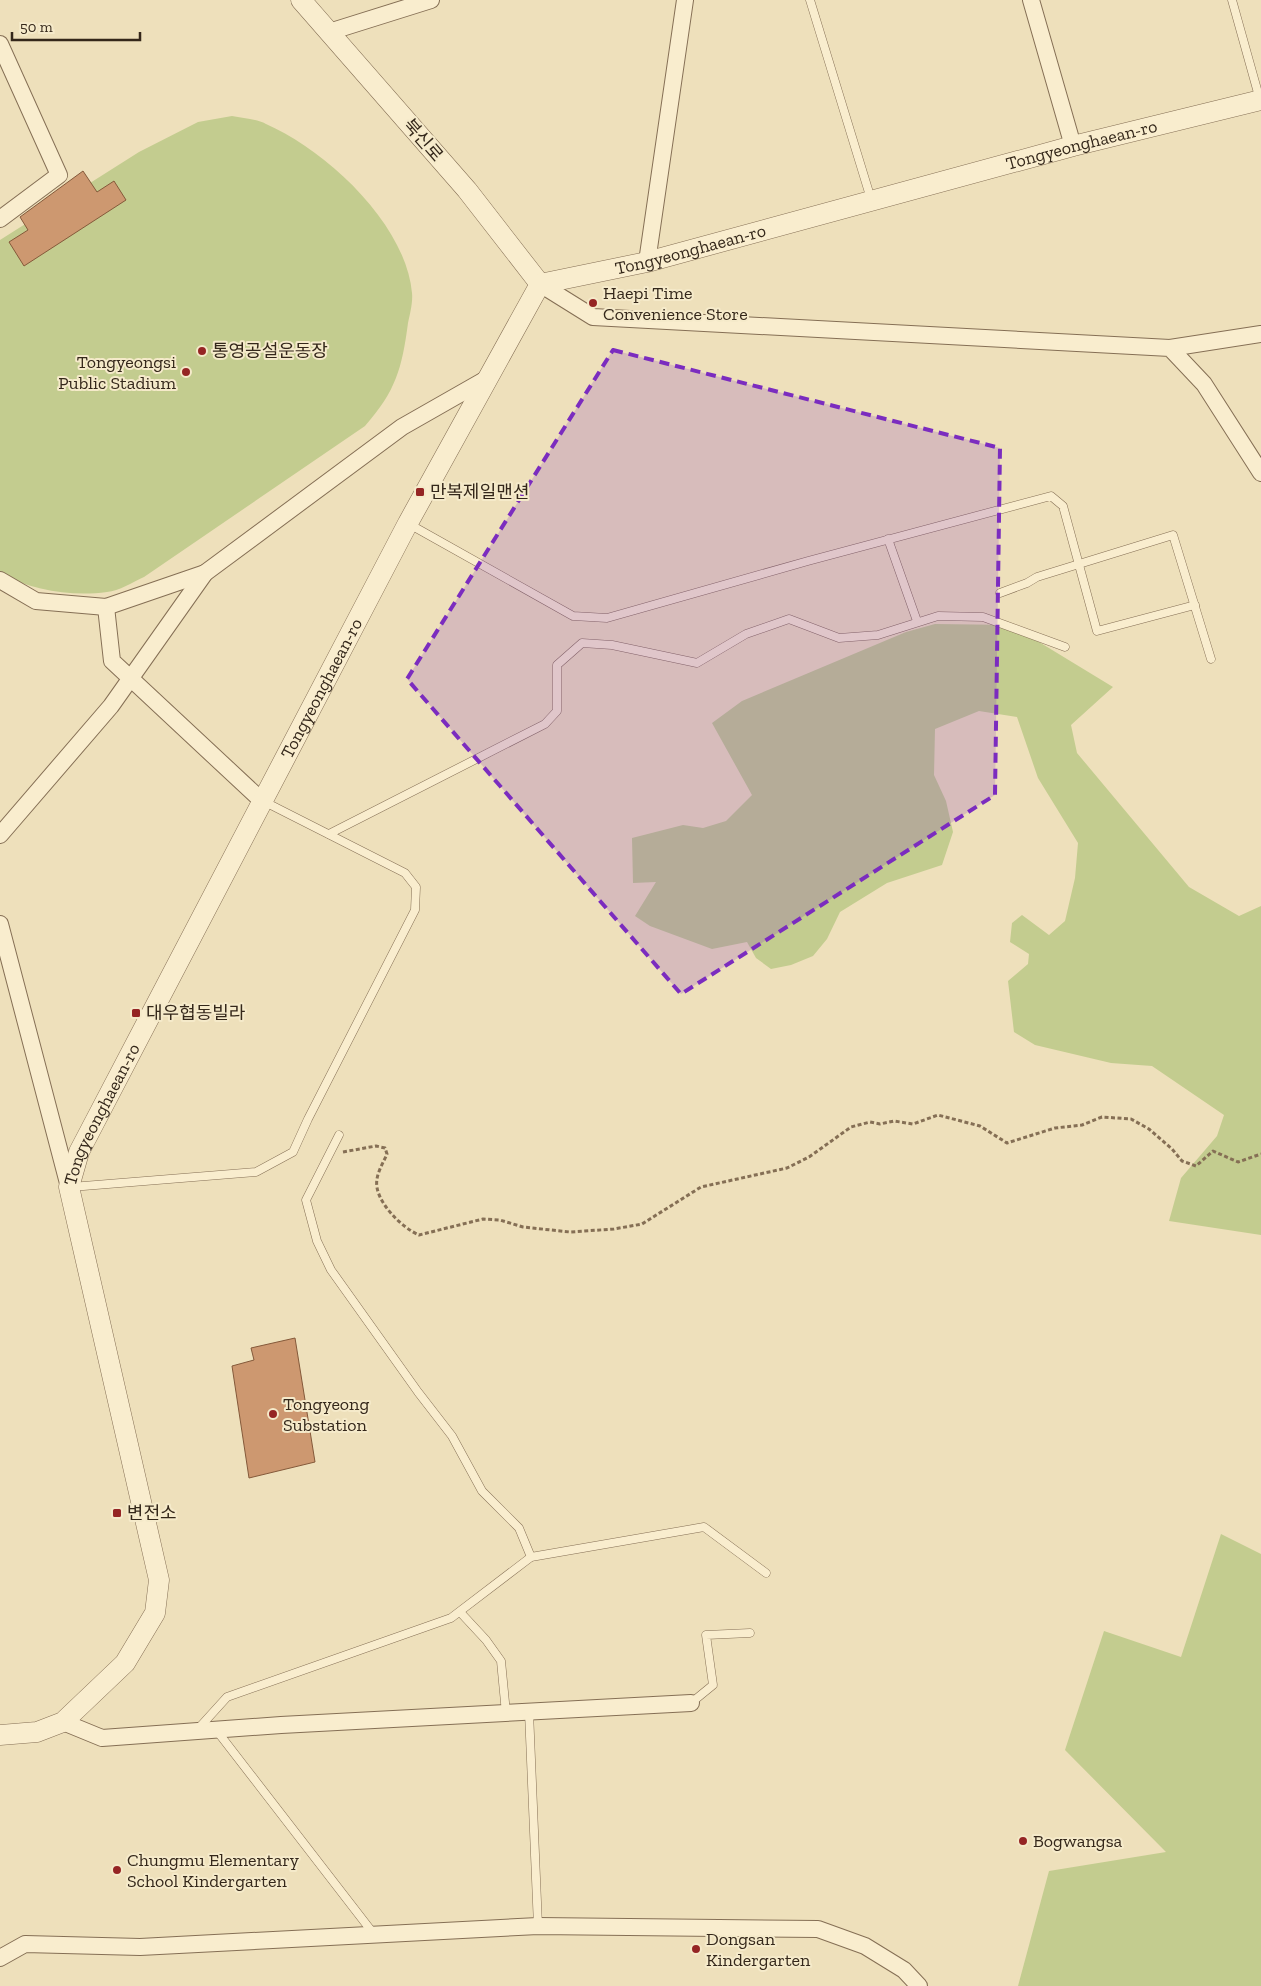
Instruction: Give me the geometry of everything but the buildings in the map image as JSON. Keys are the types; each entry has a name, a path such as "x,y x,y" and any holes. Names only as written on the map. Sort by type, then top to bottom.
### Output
{"street":[{"name":"북신로","path":"301,0 467,190 540,284"},
{"path":"329,32 431,0"},
{"path":"647,262 685,0"},
{"path":"1031,0 1073,146"},
{"path":"0,44 59,176 0,219"},
{"name":"Tongyeonghaean-ro","path":"0,1735 37,1732 63,1722 125,1663 155,1614 159,1580 69,1187 80,1152 408,523 540,284 647,262 1073,146 1260,100"},
{"path":"540,284 593,317 1170,348 1261,334"},
{"path":"1170,348 1204,384 1261,474"},
{"path":"0,580 36,601 106,607 205,573 402,427 488,378"},
{"path":"0,835 112,706 205,573"},
{"path":"106,607 112,660 262,801"},
{"path":"0,924 69,1187"},
{"path":"63,1722 102,1738 216,1729 691,1703"},
{"path":"0,1958 25,1944 140,1947 372,1933 538,1926 818,1929 865,1946 904,1970 919,1986"}],"lane":[{"path":"810,0 872,201"},
{"path":"1232,0 1260,100"},
{"path":"408,523 573,616 607,618 888,539 1051,496 1063,506 1097,631 1195,604"},
{"path":"1000,592 1027,584 1037,577 1173,535 1210,659"},
{"path":"888,539 917,622"},
{"path":"329,834 545,724 557,711 557,665 582,643 612,645 697,663 746,634 789,619 840,638 878,635 938,616 983,617 1065,647"},
{"path":"69,1187 256,1172 293,1152 308,1119 416,910 416,886 405,873 262,801"},
{"path":"339,1135 306,1200 317,1241 331,1270 418,1392 452,1436 482,1491 519,1528 531,1557"},
{"path":"197,1731 227,1697 451,1618 531,1557 704,1528 766,1572"},
{"path":"460,1612 486,1640 501,1661 506,1713"},
{"path":"691,1703 713,1685 706,1635 750,1633"},
{"path":"529,1712 538,1926"},
{"path":"216,1729 372,1933"}],"path":[{"path":"329,1154 376,1146 385,1148 387,1154 377,1180 382,1199 400,1224 420,1235 483,1219 500,1220 532,1228 570,1232 614,1229 642,1224 701,1187 787,1168 809,1157 850,1127 870,1122 880,1124 894,1121 913,1124 938,1114 980,1126 1007,1143 1055,1128 1082,1126 1102,1117 1131,1119 1140,1123 1172,1149 1182,1161 1196,1166 1213,1151 1238,1162 1261,1154"}],"highlighted area":[{"path":"613,350 1000,448 995,795 681,994 407,679"}],"green space":[{"name":"통영공설운동장","path":"232,116 266,124 313,152 359,192 379,216 395,241 406,267 412,297 403,353 391,390 365,426 144,577 126,586 107,592 66,593 39,588 0,574 0,240 139,152 198,122"},
{"path":"935,624 1011,625 1113,687 1071,725 1077,753 1189,887 1239,916 1261,906 1261,1235 1169,1221 1181,1178 1217,1136 1224,1115 1152,1066 1111,1063 1035,1045 1014,1032 1008,981 1028,964 1029,954 1010,942 1012,923 1022,915 1049,935 1065,921 1075,878 1078,843 1038,778 1017,717 979,711 935,729 934,775 946,801 953,832 942,865 887,883 840,912 827,939 813,956 791,965 771,969 756,958 747,942 712,949 650,926 635,916 656,882 633,883 632,838 683,825 703,828 726,821 752,795 712,723 742,701 906,632"},
{"path":"1221,1534 1261,1554 1261,1986 1018,1986 1049,1871 1166,1852 1065,1750 1104,1631 1181,1657"}],"place":[{"name":"Haepi Time Convenience Store","path":"593,303"},
{"name":"통영공설운동장","path":"202,351"},
{"name":"Tongyeongsi Public Stadium","path":"186,372"},
{"name":"만복제일맨션","path":"420,492"},
{"name":"대우협동빌라","path":"136,1013"},
{"name":"Tongyeong Substation","path":"273,1414"},
{"name":"변전소","path":"117,1513"},
{"name":"Bogwangsa","path":"1023,1841"},
{"name":"Chungmu Elementary School Kindergarten","path":"117,1870"},
{"name":"Dongsan Kindergarten","path":"696,1949"}]}
